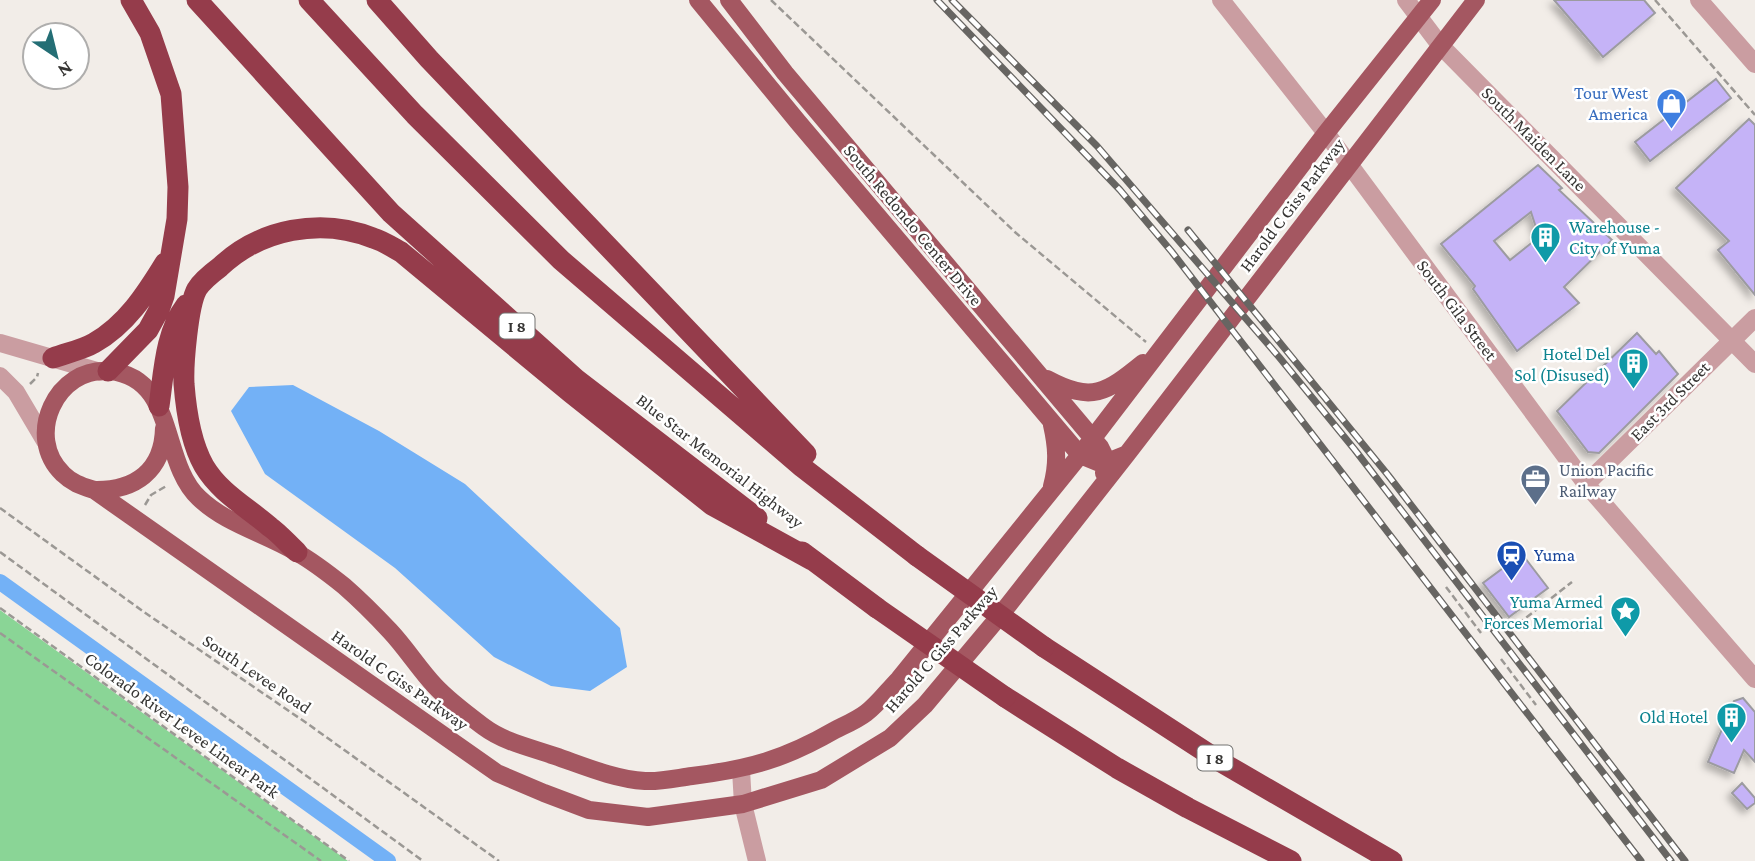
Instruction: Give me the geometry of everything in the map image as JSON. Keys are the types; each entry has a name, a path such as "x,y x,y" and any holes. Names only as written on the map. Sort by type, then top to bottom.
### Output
{"highway":[{"path":"104,371 138,341 153,322 164,296 177,219 178,187 171,94 149,33 131,0"},
{"name":"Blue Star Memorial Highway","path":"197,0 391,214 576,379 812,560 1005,696 1117,768 1292,861"},
{"name":"I 8","path":"309,0 415,115 561,260 802,467 917,556 1044,647 1210,755 1392,861"},
{"path":"377,0 429,59 868,519"},
{"path":"162,415 168,345 177,316 197,290 231,256 256,241 285,231 320,227 345,229 373,238 401,252 712,505 812,560"},
{"path":"46,364 92,344 115,329 134,310 170,256"},
{"path":"197,290 183,368 186,404 204,466 229,496 271,527 297,552"}],"main road":[{"name":"South Redondo Center Drive","path":"698,0 1052,425 1080,455 1091,461 1105,463 1100,447 785,73 729,0"},
{"name":"Harold C Giss Parkway","path":"104,371 135,379 149,391 162,415 183,477 197,497 220,515 297,552 343,586 390,631 436,687 487,730 598,772 647,781 741,770 803,749 866,713 907,669 1093,439 1432,0"},
{"name":"Harold C Giss Parkway","path":"46,441 51,458 62,473 76,484 94,490 497,774 589,810 648,817 743,804 821,780 890,738 933,695 1095,495 1476,0"},
{"path":"1040,375 1064,388 1086,393 1102,390 1114,386 1165,345"},
{"path":"46,441 46,422 52,403 64,387 80,376 104,371"},
{"path":"94,490 112,491 130,485 146,475 157,460 164,443 162,415"},
{"path":"1050,493 1057,468 1058,451 1052,425"},
{"path":"1095,495 1105,463 1127,454"}],"street":[{"name":"South Gila Street","path":"1221,0 1326,134 1586,484 1755,679"},
{"name":"South Maiden Lane","path":"1406,0 1440,45 1755,364"},
{"path":"1699,0 1755,64"},
{"name":"East 3rd Street","path":"1586,484 1755,318"},
{"name":"Harold C Giss Parkway","path":"0,343 46,364 104,371"},
{"name":"Harold C Giss Parkway","path":"0,376 16,392 46,441"},
{"path":"741,770 743,804 757,861"}],"path":[{"path":"771,0 1016,233 1146,342"},
{"path":"1655,0 1755,115"},
{"path":"27,386 46,364"},
{"path":"141,511 151,495 171,484"},
{"name":"South Levee Road","path":"0,508 499,861"},
{"path":"0,552 423,861"},
{"path":"1518,624 1572,583"},
{"path":"1446,587 1482,633"},
{"name":"Colorado River Levee Linear Park","path":"0,608 349,861"},
{"path":"0,633 321,861"},
{"path":"1501,659 1536,705"}],"green space":[{"path":"0,610 348,861 0,861"}],"water":[{"path":"293,385 379,431 465,484 620,628 627,667 590,691 551,686 494,657 395,568 265,474 231,411 249,387"}],"building":[{"path":"1554,0 1644,0 1655,13 1603,57"},
{"name":"Tour West America","path":"1716,79 1731,98 1650,161 1635,142"},
{"path":"1749,119 1755,125 1755,295 1718,250 1729,241 1676,188"},
{"name":"Warehouse - City of Yuma","path":"1538,165 1562,188 1559,190 1612,240 1564,287 1579,303 1517,351 1473,289 1475,286 1441,244","holes":["1531,212 1539,237 1510,260 1494,241"]},
{"name":"Hotel Del Sol (Disused)","path":"1637,333 1656,354 1659,351 1678,374 1599,453 1588,452 1557,411"},
{"name":"Yuma","path":"1522,554 1548,588 1509,617 1483,583"},
{"name":"Old Hotel","path":"1743,698 1755,712 1755,762 1744,750 1734,773 1708,762 1734,701"},
{"path":"1742,783 1755,798 1755,803 1747,809 1732,793"}],"waterway":[{"path":"0,582 388,861"}],"railway":[{"path":"937,0 1120,190 1172,252 1641,861"},
{"path":"952,0 1097,146 1279,357 1355,450 1671,861"},
{"path":"1188,230 1388,475 1685,861"}],"place":[{"name":"Tour West America","path":"1671,130"},
{"name":"Warehouse - City of Yuma","path":"1546,264"},
{"name":"Hotel Del Sol (Disused)","path":"1633,391"},
{"name":"Union Pacific Railway","path":"1536,507"},
{"name":"Yuma","path":"1511,582"},
{"name":"Yuma Armed Forces Memorial","path":"1626,639"},
{"name":"Old Hotel","path":"1731,744"}]}
